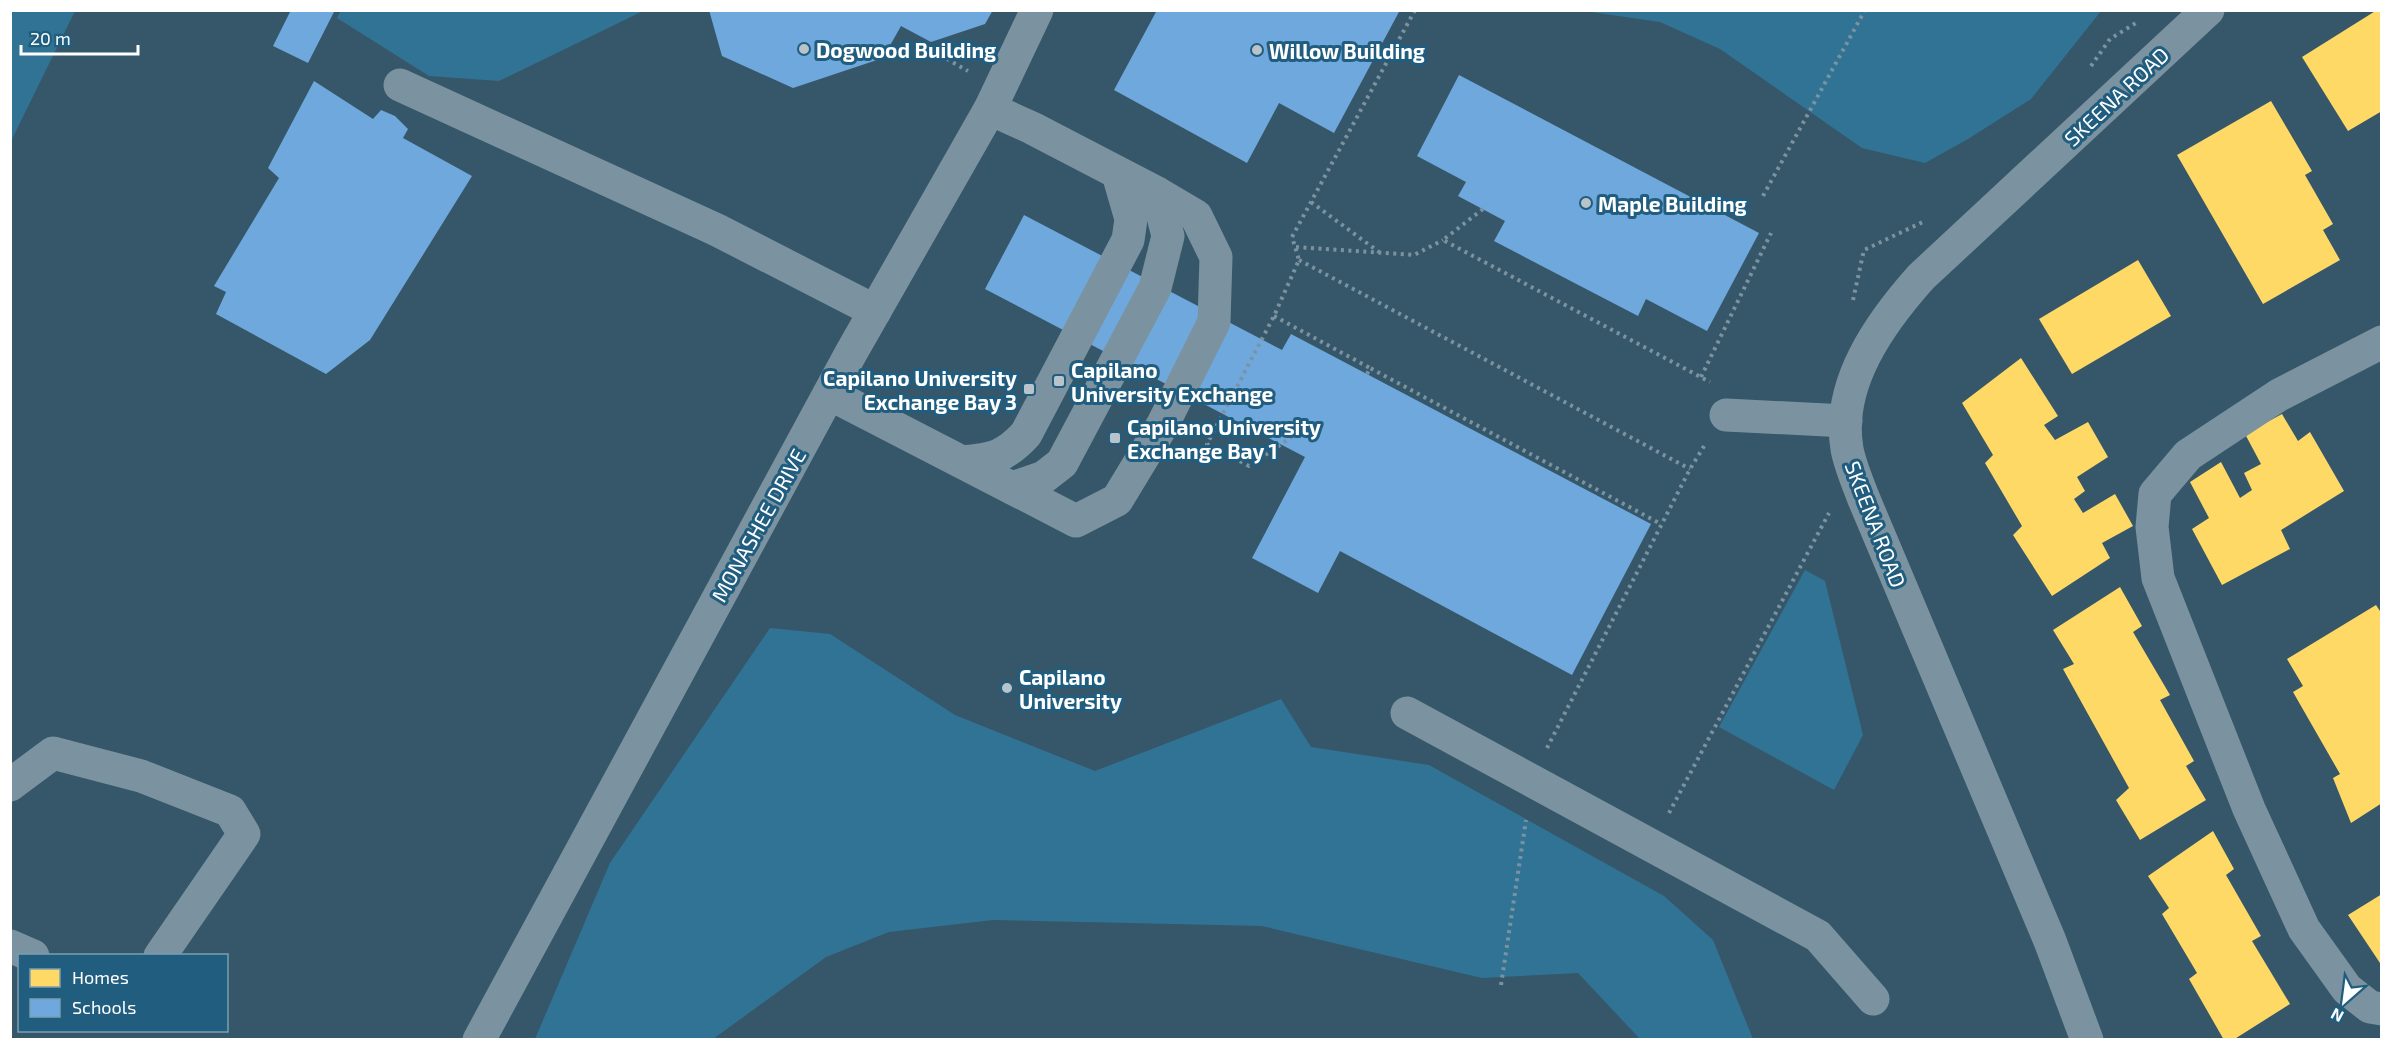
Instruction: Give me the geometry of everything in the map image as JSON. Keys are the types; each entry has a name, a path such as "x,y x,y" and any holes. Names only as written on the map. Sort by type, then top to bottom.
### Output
{"street":[{"name":"MONASHEE DRIVE","path":"479,1040 875,312 990,109 1037,10"},
{"name":"SKEENA ROAD","path":"2087,1040 2050,941 1852,469 1847,449 1846,421 1853,387 1867,351 1891,311 1921,278 2208,10"},
{"path":"400,85 717,230 875,312"},
{"path":"830,394 1076,521 1117,500 1163,424 1214,322 1216,257 1196,216 1157,193 1032,128 990,109"},
{"path":"963,462 989,460 1006,453 1026,434 1128,240 1131,219 1118,174"},
{"path":"1012,488 1044,477 1062,463 1155,288 1168,236 1157,193"},
{"path":"2382,342 2279,395 2188,455 2155,494 2152,527 2158,578 2249,809 2304,929 2347,989 2370,1007 2382,1009"},
{"path":"1726,415 1846,421"},
{"path":"1407,713 1818,936 1873,999"},
{"path":"10,785 53,753 141,776 230,812 244,834 161,954"},
{"path":"10,946 28,954"}],"path":[{"path":"1305,428 1249,466 1207,444 1274,316 1299,260 1292,237 1415,10"},
{"path":"1763,196 1865,10"},
{"path":"940,55 977,76"},
{"path":"1311,202 1380,253"},
{"path":"1296,248 1414,255 1443,240 1483,209"},
{"path":"1701,377 1771,233"},
{"path":"1443,240 1719,387 1726,415 1689,470 1546,749"},
{"path":"1299,260 1689,470"},
{"path":"1274,316 1661,524"},
{"path":"1367,374 1370,368"},
{"path":"1652,846 1852,469"},
{"path":"1501,985 1527,810"}],"shaded area":[{"path":"341,10 643,11 499,81 429,76 337,18"},
{"path":"10,11 75,11 11,141"},
{"path":"1584,11 2101,11 2031,99 1925,163 1862,148 1720,49 1660,22"},
{"path":"1805,570 1825,581 1863,735 1834,790 1719,727"},
{"path":"770,628 830,634 955,715 1095,771 1281,699 1311,747 1429,765 1664,896 1713,940 1753,1039 1640,1039 1578,973 1482,978 1262,926 993,920 889,932 826,957 713,1039 535,1039 610,863"}],"building: Homes":[{"path":"2377,10 2382,10 2382,111 2348,131 2302,57"},
{"path":"2271,101 2312,171 2305,175 2333,224 2323,230 2340,260 2263,304 2177,155"},
{"path":"2138,260 2171,316 2072,374 2039,319"},
{"path":"2021,358 2058,416 2044,425 2055,440 2088,422 2108,457 2077,477 2085,491 2074,499 2083,513 2115,494 2133,526 2102,543 2110,558 2052,596 2013,535 2022,526 1985,463 1993,455 1962,403"},
{"path":"2282,414 2298,441 2310,432 2344,491 2281,530 2290,549 2222,585 2192,529 2209,518 2190,482 2221,462 2240,498 2252,490 2244,473 2261,464 2245,434"},
{"path":"2120,587 2142,626 2133,632 2170,695 2160,700 2194,761 2186,766 2206,800 2140,840 2116,800 2129,788 2063,669 2074,664 2053,630"},
{"path":"2376,605 2382,614 2382,803 2351,823 2333,778 2340,774 2293,692 2303,686 2287,659"},
{"path":"2213,831 2234,869 2226,875 2261,936 2252,941 2290,1004 2233,1040 2224,1040 2189,979 2197,973 2162,914 2169,908 2148,876"},
{"path":"2382,894 2382,966 2348,915"}],"building: Schools":[{"path":"291,10 335,10 308,63 273,46"},
{"name":"Dogwood Building","path":"709,10 993,10 985,24 931,42 901,26 883,58 793,88 722,56"},
{"name":"Willow Building","path":"1157,10 1400,10 1334,133 1279,103 1247,163 1114,90"},
{"name":"Maple Building","path":"1459,75 1759,233 1707,331 1646,299 1638,316 1494,241 1505,221 1458,196 1466,182 1417,156"},
{"path":"314,81 373,119 381,110 395,116 408,129 403,138 472,176 370,340 326,374 216,314 226,292 214,286 279,178 268,168"},
{"path":"1024,215 1282,350 1291,334 1651,524 1572,675 1340,551 1318,593 1252,558 1305,457 985,289"}],"place":[{"name":"Dogwood Building","path":"804,49"},
{"name":"Willow Building","path":"1257,50"},
{"name":"Maple Building","path":"1586,203"},
{"name":"Capilano University Exchange","path":"1059,381"},
{"name":"Capilano University Exchange Bay 3","path":"1029,389"},
{"name":"Capilano University Exchange Bay 1","path":"1115,438"},
{"name":"Capilano University","path":"1007,688"}]}
